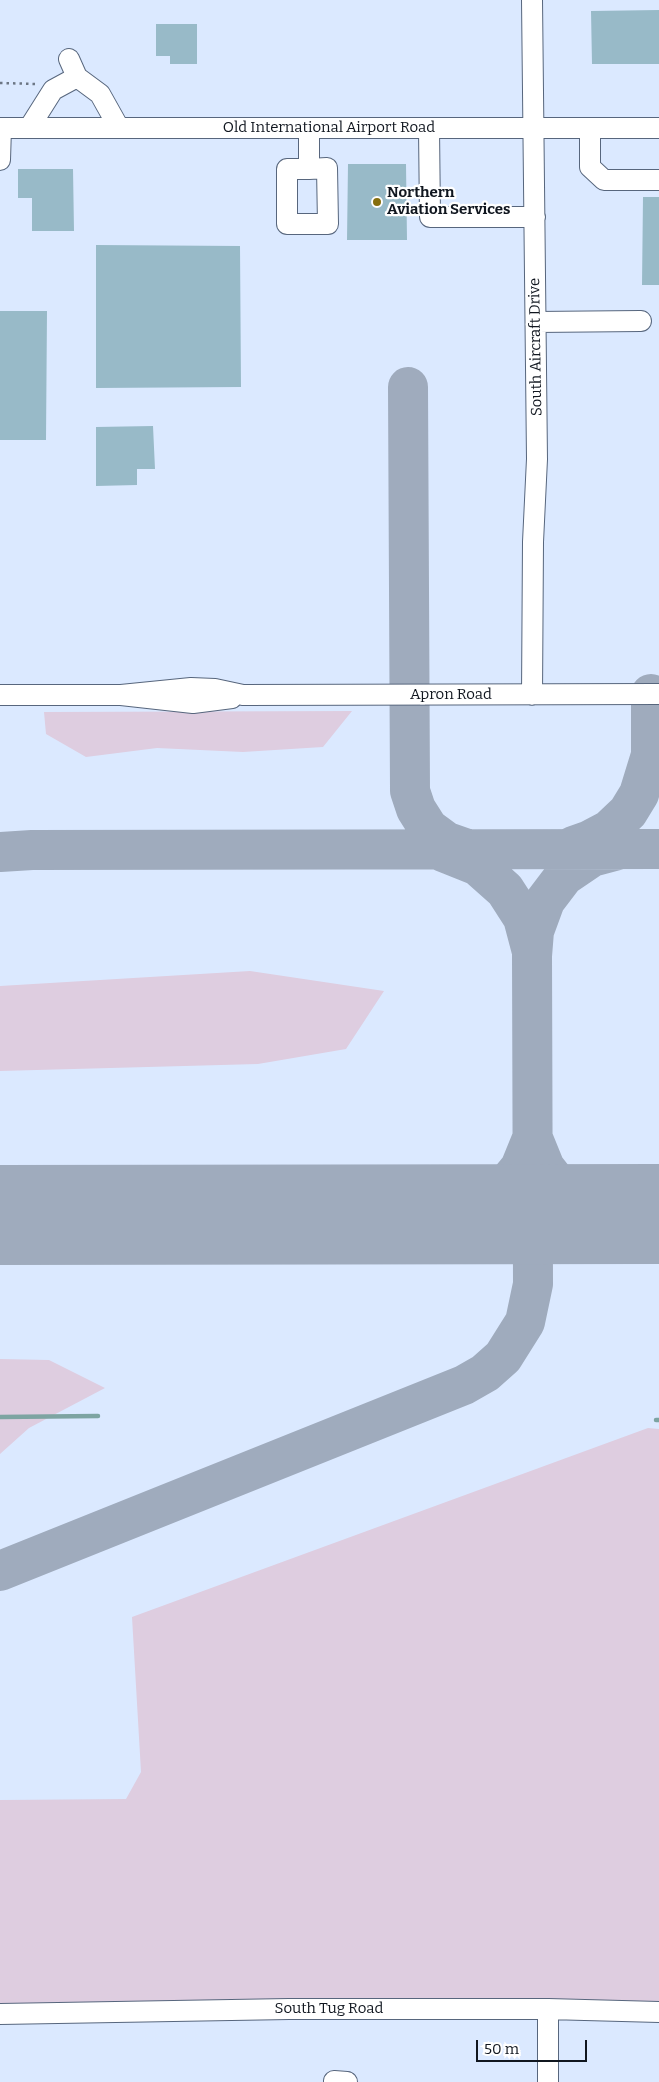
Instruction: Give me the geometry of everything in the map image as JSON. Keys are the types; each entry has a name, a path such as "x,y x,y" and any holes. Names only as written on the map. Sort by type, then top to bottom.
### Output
{"street":[{"name":"South Aircraft Drive","path":"532,0 537,459 534,503 532,695"},
{"path":"69,58 77,77 100,94 119,128"},
{"path":"29,128 53,90 77,77"},
{"name":"Old International Airport Road","path":"0,128 659,128"},
{"path":"0,128 0,160"},
{"path":"310,128 310,168"},
{"path":"429,129 430,217 535,218"},
{"path":"590,129 590,167 604,180 659,180"},
{"path":"536,322 641,321"},
{"name":"Apron Road","path":"0,696 120,695 158,690 202,688 243,695 659,694"},
{"path":"548,2009 548,2082"},
{"name":"South Tug Road","path":"0,2014 200,2010 548,2009 659,2012"}],"path":[{"path":"0,83 37,84 35,92"}],"shaded area":[{"path":"352,711 323,747 243,752 157,748 86,757 46,734 44,712"},
{"path":"250,971 384,991 346,1049 258,1064 0,1071 0,986"},
{"path":"0,1359 49,1360 105,1388 29,1428 0,1454"},
{"path":"648,1428 659,1429 659,2005 0,2007 0,1800 126,1799 141,1772 132,1617"}],"building":[{"path":"659,10 659,64 592,64 591,11"},
{"path":"156,24 197,24 197,64 170,64 170,56 156,56"},
{"name":"Northern Aviation Services","path":"348,164 406,164 407,240 347,240"},
{"path":"18,169 73,169 74,231 32,231 32,198 18,198"},
{"path":"643,197 659,197 659,285 642,285"},
{"path":"96,245 240,246 241,387 96,388"},
{"path":"0,311 47,311 46,440 0,440"},
{"path":"153,426 155,469 137,469 137,485 96,486 96,427"}],"waterway":[{"path":"0,1417 98,1416"}],"taxiway":[{"path":"408,387 410,791 416,809 428,828 447,842 467,849"},
{"path":"573,846 609,830 628,812 639,794 651,755 651,694"},
{"path":"0,1571 464,1385 485,1373 503,1357 525,1322 533,1284 532,956 534,931 545,901 564,876 592,857 622,849"},
{"path":"0,852 32,850 659,849"},
{"path":"443,852 478,866 505,890 523,918 532,952"},
{"path":"440,1214 479,1204 502,1190 520,1168 531,1141"},
{"path":"534,1141 545,1168 560,1187 585,1204 616,1214"}],"runway":[{"path":"0,1215 659,1214"}],"place":[{"name":"Northern Aviation Services","path":"377,202"}]}
